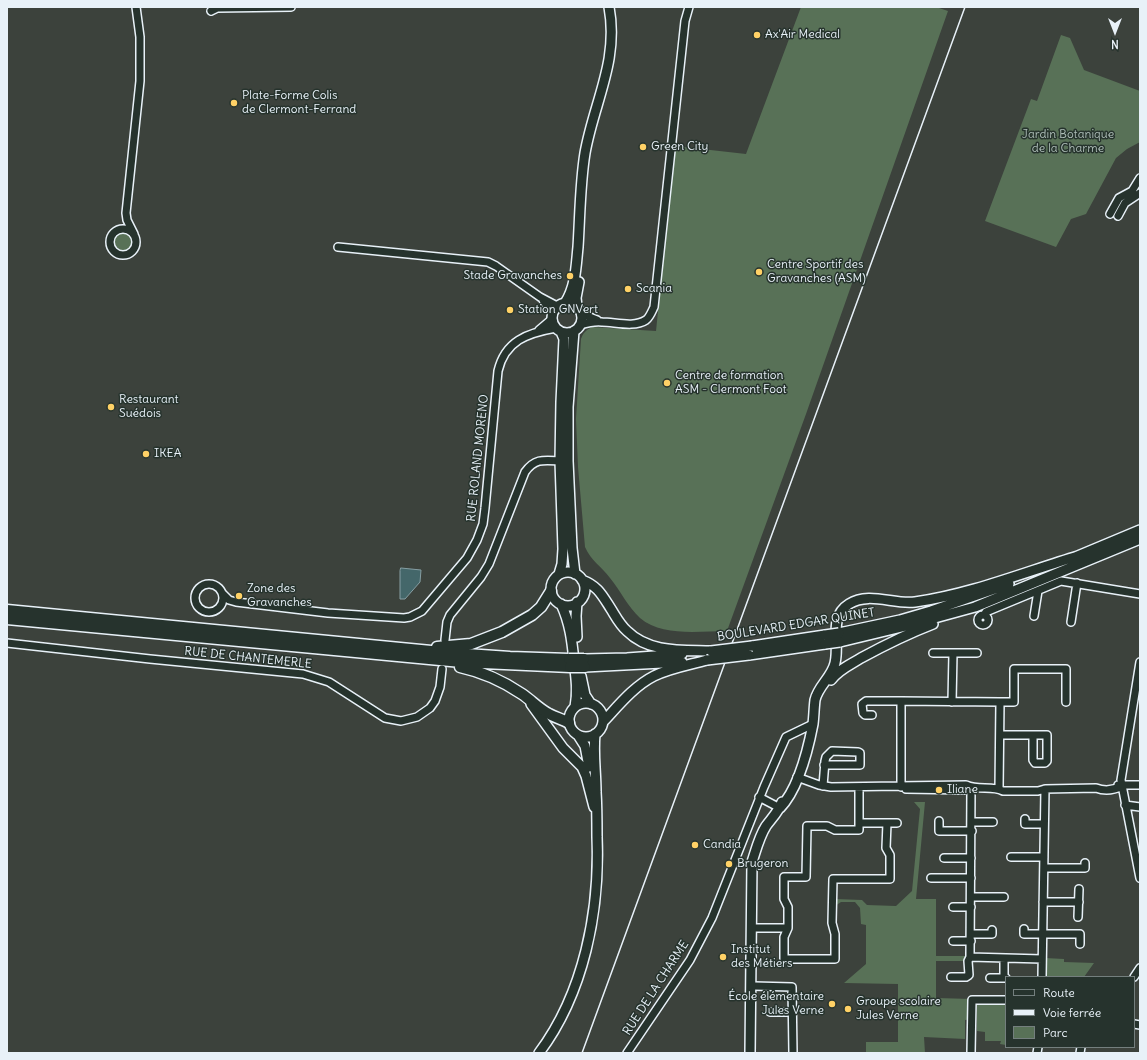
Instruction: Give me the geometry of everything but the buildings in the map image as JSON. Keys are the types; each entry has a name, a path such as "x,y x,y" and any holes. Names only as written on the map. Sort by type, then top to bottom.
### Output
{"highway":[{"path":"366,645 411,645 434,647 471,644 502,632 532,615 541,607 551,591"},
{"path":"7,610 569,663"},
{"path":"7,618 492,664 584,663"},
{"path":"423,658 475,670 491,676 523,695 550,715 569,723"}],"main road":[{"path":"556,310 569,296 575,276 585,153 608,69 612,37 609,7"},
{"path":"561,604 572,605 577,602 581,599 584,589 578,577 572,548 568,461 568,407 580,310 576,298 580,273 592,125"},
{"path":"556,310 574,304 580,310"},
{"path":"556,310 559,330 564,339 560,402 560,461 563,549 562,564 559,574 552,582 551,591 553,597 561,604 567,617 570,630 577,694 575,707"},
{"path":"559,330 566,333 577,328"},
{"name":"BOULEVARD EDGAR QUINET","path":"840,637 931,611 1016,581 1140,530"},
{"name":"BOULEVARD EDGAR QUINET","path":"707,660 751,651 902,627 963,611 1140,539"},
{"path":"750,1053 755,852 766,827 780,808 787,791 797,777 808,747 816,699 835,663 836,622 841,611 850,603 872,598 901,602 914,602 934,598 1006,579 1078,556"},
{"path":"559,574 570,572 598,588 621,624 638,640 660,648 711,651"},
{"path":"577,602 576,630 582,685 585,695 591,704 600,711 603,722"},
{"path":"815,708 825,688 838,671 902,636 963,611"},
{"name":"BOULEVARD EDGAR QUINET","path":"584,663 711,651 751,651"},
{"path":"584,663 707,660"},
{"path":"578,735 587,737 595,734 602,726 603,722 626,698 646,681 678,667 707,660"},
{"path":"523,695 543,719 563,748 582,767 586,776 596,816"},
{"path":"591,704 580,704 575,707 570,714 569,723 585,746 596,816"},
{"path":"539,1053 559,1022 570,998 586,946 595,898 597,870 596,791 593,756 595,734"},
{"path":"753,928 754,1053"}],"street":[{"path":"126,214 136,243 132,251 125,255 117,254 111,249 109,242 112,234 118,229 126,214 140,81 140,37 136,7"},
{"path":"211,11 217,8 291,7"},
{"path":"577,328 588,322 622,324 640,322 646,320 654,307 685,21 689,7"},
{"path":"1110,214 1119,198 1132,191 1140,178"},
{"path":"1118,216 1125,203 1140,193"},
{"path":"118,229 127,229 134,234"},
{"path":"338,247 488,262 540,297 556,310 539,331"},
{"path":"580,310 601,322"},
{"path":"539,331 559,330"},
{"name":"RUE ROLAND MORENO","path":"255,605 328,613 397,618 410,617 422,611 466,558 477,540 483,524 500,362 507,349 514,343 539,331"},
{"path":"445,640 447,622 450,615 481,577 488,564 525,472 530,465 536,462 546,460 560,461"},
{"path":"984,615 986,612 1061,581 1140,594"},
{"path":"1071,622 1077,583"},
{"path":"209,584 216,586 232,601 255,605 232,604 221,607 214,612 206,612 197,605 196,597 202,586 209,584"},
{"path":"1034,616 1038,591"},
{"path":"221,607 223,600 222,593"},
{"name":"RUE DE CHANTEMERLE","path":"7,643 303,674 329,682 386,718 401,721 418,717 430,708 438,694 442,669"},
{"path":"933,653 977,653"},
{"path":"952,702 953,653"},
{"path":"1140,662 1121,780 1140,873"},
{"path":"872,715 865,715 863,713 862,704 866,701 1014,702 1014,669 1066,669 1066,702"},
{"path":"901,701 901,787"},
{"path":"999,788 1000,702"},
{"name":"RUE DE LA CHARME","path":"628,1052 690,960 709,925 759,797 786,737 813,724"},
{"path":"1000,735 1033,735"},
{"path":"822,786 824,765 826,757 832,751 860,753 860,765 824,765"},
{"path":"797,777 822,786 901,787 907,785 943,785 966,786 971,788 999,788 1003,791 1096,788 1100,790 1116,789 1122,786 1140,785"},
{"path":"859,787 859,830 834,830 827,826 807,826 806,877 784,876 784,899 788,907 788,928 784,937 784,959 836,959 835,934 832,923 833,878 890,879 890,855 886,848 887,823"},
{"path":"951,977 969,975 968,961 970,957 971,938 972,858 971,788"},
{"path":"1042,976 1044,789"},
{"path":"759,797 780,808"},
{"path":"1125,805 1140,807"},
{"path":"1025,819 1025,824 1044,824"},
{"path":"939,821 939,831 972,831"},
{"path":"972,822 993,822"},
{"path":"859,823 897,823"},
{"path":"1011,857 1044,857"},
{"path":"944,858 972,858"},
{"path":"1044,868 1085,868 1085,863"},
{"path":"931,878 971,878"},
{"path":"1078,917 1079,889"},
{"path":"971,897 1004,897"},
{"path":"1043,902 1079,902"},
{"path":"953,907 971,907"},
{"path":"753,928 788,928"},
{"path":"1024,929 1024,934 1080,934 1080,944"},
{"path":"953,941 992,934 992,930"},
{"path":"970,957 1042,959"},
{"path":"990,978 1005,978 1004,958"},
{"path":"754,986 792,987 793,1053"},
{"path":"972,1053 972,1000 1005,1000"},
{"path":"770,1012 792,1012"}],"green space":[{"name":"Centre Sportif des Gravanches (ASM)","path":"801,7 936,7 948,11 806,414 727,631 681,632 659,628 640,618 610,578 590,556 585,547 578,467 576,419 581,339 585,332 592,327 656,331 675,146 746,154"},
{"name":"Jardin Botanique de la Charme","path":"1061,35 1070,38 1084,70 1140,91 1140,142 1127,149 1116,158 1086,214 1071,219 1056,247 985,221 1031,99 1037,101"},
{"path":"123,231 131,234 134,242 131,250 123,253 115,250 112,242 115,234"},
{"path":"914,802 925,802 916,899 936,899 936,956 967,956 967,961 936,961 936,998 972,999 972,1019 965,1020 965,1039 924,1037 925,1053 866,1053 866,1042 898,1042 898,984 844,983 866,964 866,925 861,924 860,908 855,902 841,902 835,906 835,899 862,900 867,905 896,906 912,891 920,809"},
{"path":"1045,958 1064,959 1064,962 1094,963 1085,976 1045,976"},
{"path":"977,1005 1005,1005 1005,1045 1000,1044 1001,1041 985,1041 985,1032 977,1031"}],"water":[{"path":"401,568 421,570 420,582 405,599 400,599"}],"railway":[{"path":"582,1053 965,7"}],"place":[{"name":"Ax'Air Medical","path":"757,35"},
{"name":"Plate-Forme Colis de Clermont-Ferrand","path":"234,103"},
{"name":"Green City","path":"643,147"},
{"name":"Centre Sportif des Gravanches (ASM)","path":"759,272"},
{"name":"Stade Gravanches","path":"570,276"},
{"name":"Scania","path":"628,289"},
{"name":"Station GNVert","path":"510,310"},
{"name":"Centre de formation ASM - Clermont Foot","path":"667,383"},
{"name":"Restaurant Suédois","path":"111,407"},
{"name":"IKEA","path":"146,454"},
{"name":"Zone des Gravanches","path":"239,596"},
{"name":"Iliane","path":"939,790"},
{"name":"Candia","path":"695,845"},
{"name":"Brugeron","path":"729,864"},
{"name":"Institut des Métiers","path":"723,957"},
{"name":"École élémentaire Jules Verne","path":"832,1004"},
{"name":"Groupe scolaire Jules Verne","path":"848,1009"}]}
